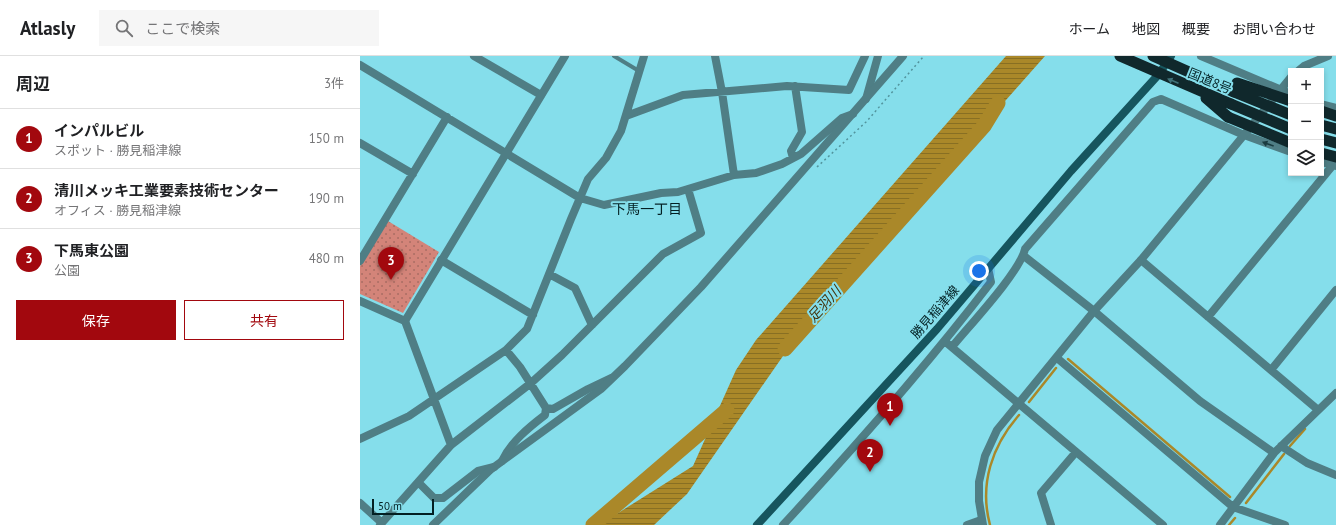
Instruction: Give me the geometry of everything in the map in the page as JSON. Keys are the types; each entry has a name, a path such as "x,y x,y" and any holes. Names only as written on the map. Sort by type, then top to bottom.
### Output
{"highway":[{"name":"国道8号","path":"1120,56 1198,91 1288,128"},
{"name":"国道8号","path":"1162,58 1201,76 1236,88 1288,114"},
{"path":"1236,88 1288,100"},
{"path":"1198,91 1228,117 1288,142"},
{"path":"1324,112 1336,116"},
{"path":"1324,126 1336,129"},
{"path":"1324,140 1336,143"},
{"path":"1324,154 1335,161"}],"main road":[{"name":"勝見稲津線","path":"757,525 937,329 1072,171 1154,72 1162,58"}],"street":[{"path":"405,321 565,56"},
{"path":"360,439 409,416 435,399 506,350 527,329 588,179 616,144 644,56"},
{"path":"715,56 722,92 734,175"},
{"path":"626,116 682,95 795,86 849,90 865,56"},
{"path":"865,101 878,56"},
{"path":"433,525 494,467 601,389 614,377 701,288 903,56"},
{"path":"1202,56 1288,93"},
{"path":"1302,68 1328,56"},
{"path":"480,57 541,96"},
{"path":"360,65 580,198 604,205 688,189 734,175 756,173 782,164 793,158 842,118 854,114"},
{"path":"967,525 982,522 979,501 979,482 985,456 997,430 1094,311 1141,260 1288,81"},
{"path":"793,158 791,151 802,132 795,86"},
{"path":"783,525 949,344 1024,256 1026,250 1153,102 1160,99 1244,135 1288,151"},
{"path":"1324,105 1336,108"},
{"path":"360,261 447,117"},
{"path":"360,142 413,174"},
{"path":"1208,317 1335,161"},
{"path":"1324,162 1335,161"},
{"path":"360,503 381,524 451,445 531,383 663,254 701,233 688,189"},
{"path":"1024,256 1094,311 1200,401 1274,452"},
{"path":"441,260 533,315"},
{"path":"1141,260 1317,409"},
{"path":"949,344 991,282 988,268"},
{"path":"549,274 575,288 592,325"},
{"path":"1271,370 1336,290"},
{"path":"360,301 405,321 451,445"},
{"path":"949,344 1163,525"},
{"path":"502,461 507,450 528,428 545,415 546,408 531,383 506,350"},
{"path":"1057,358 1233,506 1285,525"},
{"path":"546,408 553,409 588,389 614,377"},
{"path":"1220,525 1274,452 1317,409 1336,393"},
{"path":"1281,446 1307,463 1336,475"},
{"path":"1051,525 1041,493 1076,452"},
{"path":"418,482 434,498 438,499 448,495 478,471 494,467"}],"lane":[{"path":"614,56 640,72"}],"path":[{"path":"814,170 866,122 924,56"}],"shaded area":[{"path":"388,221 439,252 403,313 360,294 360,266"}],"water":[{"path":"1006,56 1045,56 799,333 687,494 654,525 599,525 693,466 736,370 756,340"}],"waterway":[{"name":"足羽川","path":"785,349 984,126 998,103"},
{"path":"1068,359 1230,497"},
{"path":"1029,402 1056,368"},
{"name":"足羽川","path":"593,525 727,410"},
{"path":"990,525 986,495 990,466 1002,440 1019,415"},
{"path":"1290,446 1305,429"},
{"path":"1246,503 1284,454"},
{"path":"1229,525 1235,518"}],"place":[{"name":"下馬東公園","path":"391,280"},
{"name":"インパルビル","path":"890,426"},
{"name":"清川メッキ工業要素技術センター","path":"870,472"}],"district":[{"name":"下馬一丁目","path":"647,209"}]}
